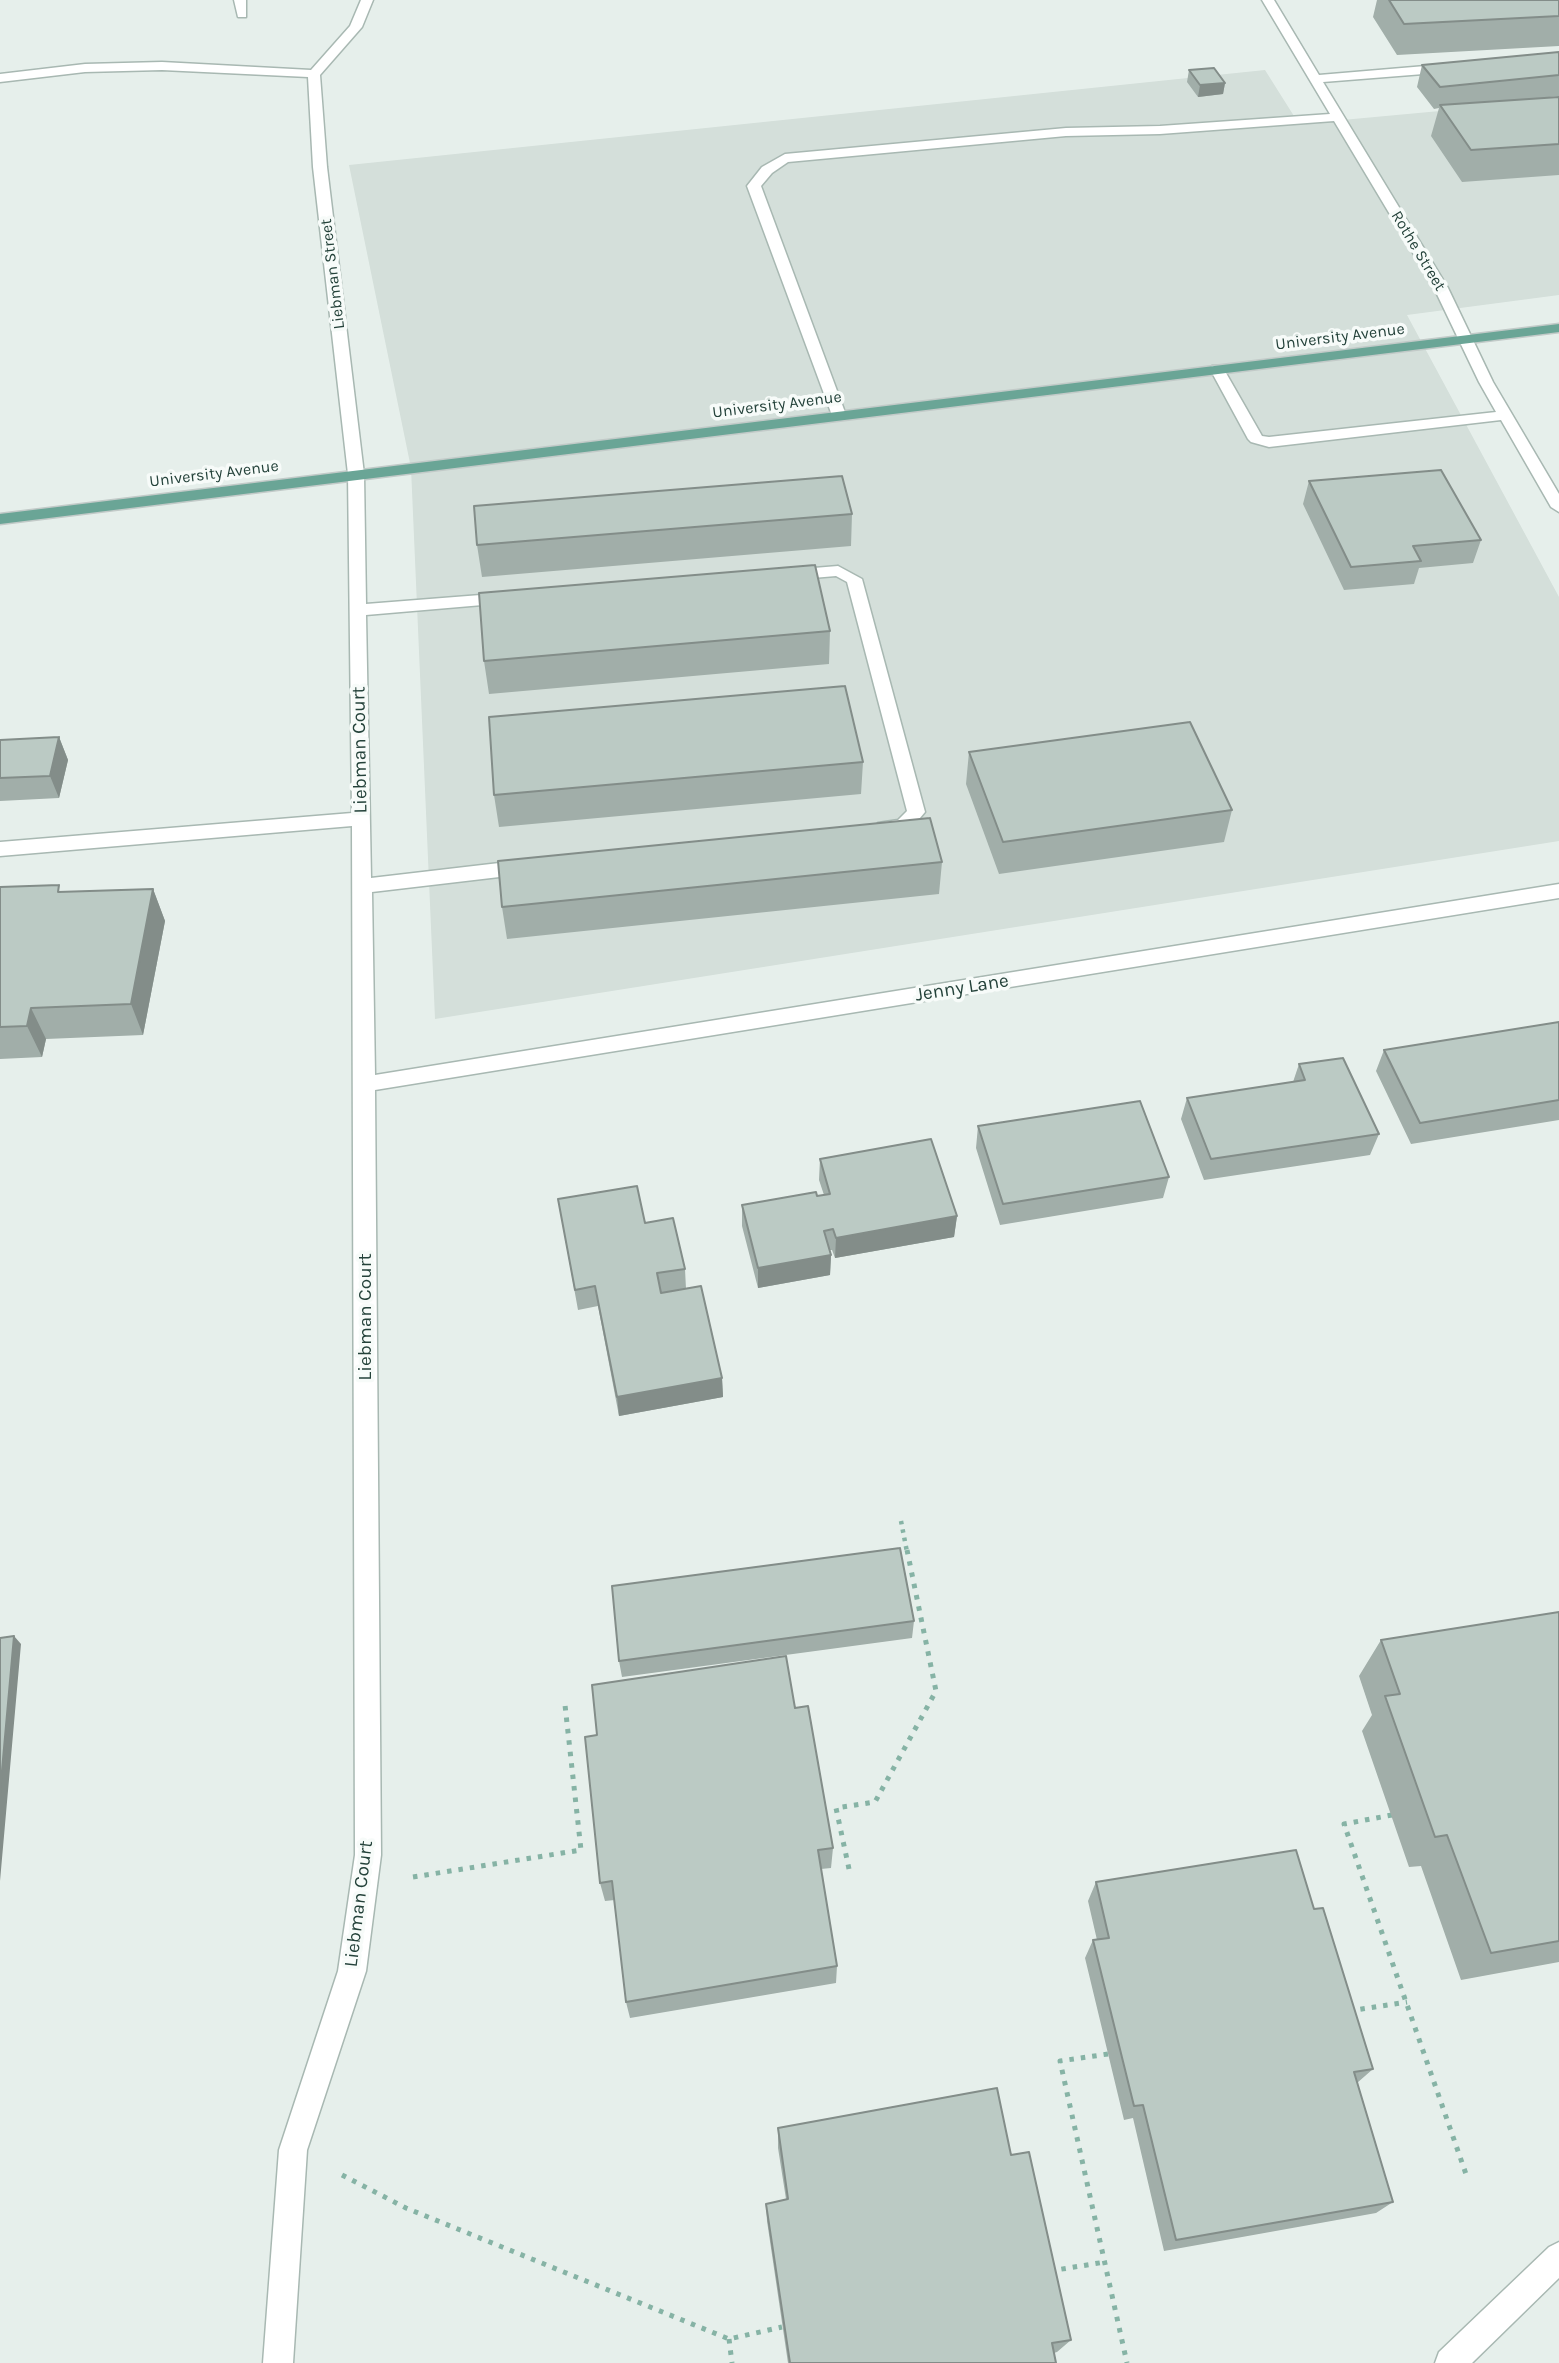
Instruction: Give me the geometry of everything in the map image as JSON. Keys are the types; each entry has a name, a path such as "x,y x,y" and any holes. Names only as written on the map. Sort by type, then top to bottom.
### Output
{"main road":[{"name":"University Avenue","path":"0,519 1559,328"}],"street":[{"path":"240,0 242,14"},
{"path":"0,78 85,68 162,66 314,74 356,27 367,0"},
{"name":"Rothe Street","path":"1268,0 1441,288 1505,415 1559,507"},
{"path":"1315,79 1464,66"},
{"name":"Liebman Street","path":"314,74 320,167 356,474"},
{"path":"838,415 754,187 767,170 785,158 1066,132 1160,130 1338,117"},
{"path":"1217,369 1256,439 1269,442 1505,415"},
{"name":"Liebman Court","path":"278,2363 293,2150 352,1971 368,1855 365,1084 356,474"},
{"path":"771,576 838,571 854,579 916,812 904,826 863,830"},
{"path":"358,610 528,596"},
{"path":"0,849 360,818"},
{"path":"362,886 549,865"},
{"name":"Jenny Lane","path":"365,1084 1559,891"},
{"path":"1450,2363 1559,2257"}],"path":[{"path":"849,1869 836,1808 875,1802 936,1691 901,1521"},
{"path":"364,1885 580,1850 565,1705"},
{"path":"1392,1815 1344,1824 1466,2174"},
{"path":"1335,2013 1407,2002"},
{"path":"1108,2054 1060,2061 1127,2363"},
{"path":"293,2150 406,2208 729,2339 782,2327"},
{"path":"1040,2273 1105,2262"},
{"path":"729,2339 732,2363"}],"shaded area":[{"path":"1265,70 1299,124 1559,100 1559,295 1407,315 1559,597 1559,841 435,1019 411,468 349,165"}],"building":[{"path":"1389,0 1559,0 1559,16 1404,24"},
{"path":"1559,52 1559,75 1440,87 1422,65"},
{"path":"1214,68 1225,83 1200,85 1189,70"},
{"path":"1559,97 1559,144 1471,150 1440,105"},
{"path":"1441,470 1481,540 1413,546 1421,561 1351,567 1309,481"},
{"path":"842,476 852,514 477,545 474,506"},
{"path":"815,565 830,631 484,661 479,593"},
{"path":"845,686 863,762 494,795 489,717"},
{"path":"1190,722 1232,810 1003,842 969,752"},
{"path":"59,737 50,776 0,778 0,740"},
{"path":"930,818 942,862 502,907 498,861"},
{"path":"59,885 58,892 153,889 131,1004 31,1008 27,1026 0,1027 0,887"},
{"path":"1559,1022 1559,1100 1420,1123 1384,1050"},
{"path":"1343,1058 1379,1134 1211,1159 1187,1098 1305,1080 1299,1064"},
{"path":"1140,1101 1169,1177 1003,1204 978,1126"},
{"path":"931,1139 957,1216 836,1238 833,1229 824,1231 831,1255 758,1268 742,1205 816,1192 817,1196 830,1194 820,1159"},
{"path":"637,1186 645,1223 673,1218 685,1269 657,1273 661,1293 701,1286 722,1378 617,1397 595,1286 575,1290 558,1199"},
{"path":"900,1548 914,1621 619,1661 612,1586"},
{"path":"1559,1612 1559,1941 1491,1953 1447,1835 1435,1837 1385,1696 1400,1694 1381,1640"},
{"path":"14,1636 0,1793 0,1638"},
{"path":"786,1656 795,1708 808,1706 833,1848 818,1850 837,1966 626,2002 612,1881 600,1883 585,1737 597,1735 592,1685"},
{"path":"1296,1850 1314,1909 1323,1908 1373,2069 1354,2072 1393,2202 1176,2240 1143,2105 1134,2106 1093,1940 1109,1938 1096,1882"},
{"path":"997,2088 1011,2155 1029,2152 1071,2340 1052,2343 1056,2363 790,2363 766,2204 788,2199 778,2128"}]}
